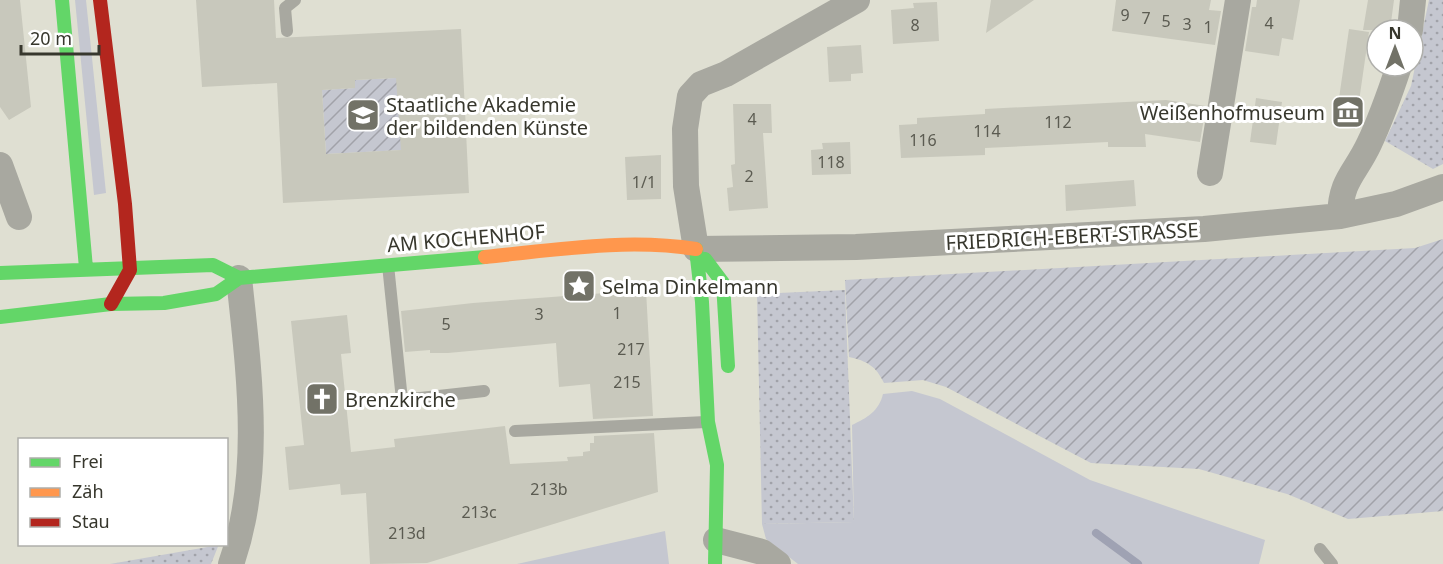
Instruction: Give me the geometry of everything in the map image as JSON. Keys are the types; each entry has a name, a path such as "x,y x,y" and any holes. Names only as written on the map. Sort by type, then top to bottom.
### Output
{"street":[{"path":"62,0 86,268 111,304 130,270 125,204 100,0"},
{"path":"778,564 762,552 715,552 717,465 708,422 702,291 686,186 685,129 690,96 701,84 726,74 857,0"},
{"path":"1210,173 1238,0"},
{"path":"1411,18 1413,0"},
{"path":"1340,216 1343,188 1368,147 1394,78"},
{"path":"0,168 19,217"},
{"name":"FRIEDRICH-EBERT-STRASSE","path":"696,249 856,247 1193,230 1340,216 1396,204 1443,187"},
{"name":"AM KOCHENHOF","path":"0,317 111,304 164,303 216,294 239,278 617,245 670,245 696,249"},
{"path":"696,249 723,283 728,382"},
{"path":"0,273 86,268 130,270 213,265 239,278 247,378 250,482 238,543 231,564"},
{"path":"717,465 726,437"}],"lane":[{"path":"287,31 285,8 295,0"},
{"path":"388,264 402,400 484,391"},
{"path":"515,431 708,422"},
{"path":"1320,549 1332,564"}],"shaded area":[{"path":"75,0 86,0 106,193 94,195"},
{"path":"1429,0 1443,0 1443,164 1433,169 1385,141 1413,78 1425,78 1425,19"},
{"path":"396,78 422,149 326,154 322,90 355,88 355,80"},
{"path":"1443,239 1443,511 1348,519 1287,494 1199,469 1091,463 946,387 923,380 884,383 878,372 870,365 849,357 845,280 1415,248"},
{"path":"845,290 854,522 762,524 757,294"},
{"path":"912,391 940,399 1090,480 1265,540 1259,564 798,564 766,539 762,524 854,522 852,425 872,413 879,405 883,394"},
{"path":"665,531 669,564 517,564"},
{"path":"213,546 219,546 211,564 110,564"}],"building":[{"path":"0,0 20,0 31,107 9,120 0,107"},
{"path":"196,0 274,0 276,38 461,29 469,193 283,203 277,83 202,87","holes":["396,78 401,150 326,154 322,90 355,88 355,80"]},
{"path":"991,0 1034,0 986,33"},
{"path":"1116,0 1211,0 1209,10 1221,11 1215,45 1112,31"},
{"path":"1257,0 1300,0 1293,40 1282,38 1279,56 1245,51 1252,7 1256,7"},
{"path":"1368,0 1394,0 1392,18 1365,18"},
{"path":"937,2 939,41 893,44 891,10 914,8 913,3"},
{"path":"1349,29 1365,31 1365,60 1355,129 1335,126"},
{"path":"861,45 863,73 851,74 851,81 829,82 827,47"},
{"path":"1256,98 1282,102 1276,145 1250,142"},
{"path":"1166,100 1206,106 1200,142 1145,134 1146,147 1108,147 1108,142 985,148 985,155 901,158 899,125 917,124 917,118 985,114 985,109"},
{"path":"733,104 771,104 772,133 763,133 768,208 729,211 727,188 733,187 731,165 735,164"},
{"path":"850,142 851,174 812,175 811,150 823,149 822,143"},
{"path":"661,155 661,199 627,200 625,157"},
{"path":"1134,180 1136,206 1066,211 1065,185"},
{"path":"646,290 653,416 593,419 590,384 559,387 556,343 448,353 430,353 430,350 405,352 401,311 473,303"},
{"path":"347,315 351,353 341,354 351,452 395,447 394,439 505,426 510,464 568,461 567,457 583,456 583,452 590,451 590,443 594,443 594,436 654,433 658,492 427,563 370,564 366,493 341,495 340,484 289,490 285,447 304,445 291,321"}],"waterway":[{"path":"1096,533 1138,564"}],"traffic: fast":[{"path":"62,0 86,268"},
{"path":"696,249 702,302 708,422 717,465 715,564"},
{"path":"0,317 111,304 164,303 216,294 239,278 485,257"},
{"path":"705,259 723,283 728,366"},
{"path":"0,273 213,265 239,278"}],"traffic: slow":[{"path":"485,257 564,248 617,245 696,249"}],"traffic: jam":[{"path":"100,0 125,204 130,270 111,304"}],"place":[{"name":"Weißenhofmuseum","path":"1348,112"},
{"name":"Staatliche Akademie der bildenden Künste","path":"363,115"},
{"name":"Selma Dinkelmann","path":"579,286"},
{"name":"Brenzkirche","path":"322,399"}]}
